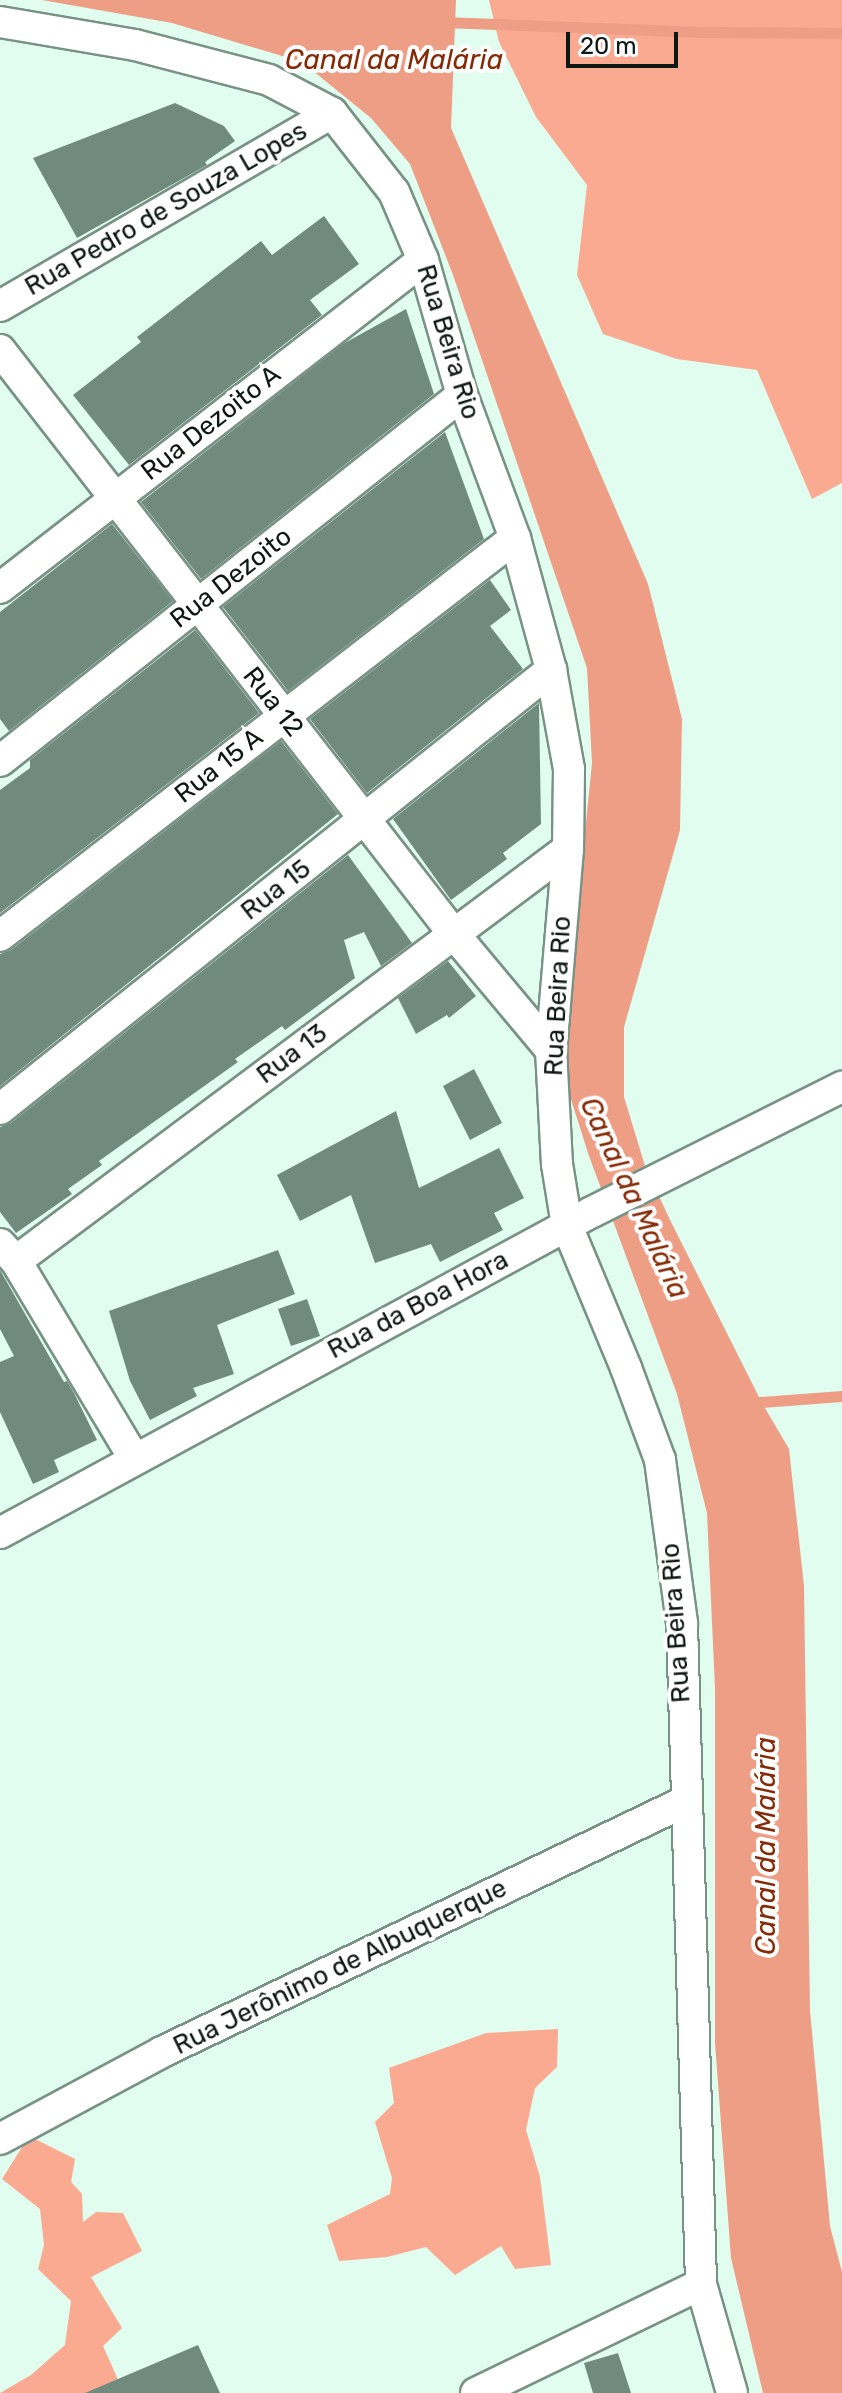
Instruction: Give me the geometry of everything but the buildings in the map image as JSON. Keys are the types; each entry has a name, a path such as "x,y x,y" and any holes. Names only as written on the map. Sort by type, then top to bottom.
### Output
{"street":[{"name":"Rua Beira Rio","path":"0,22 135,45 269,80 332,113 394,192 423,260 462,395 515,538 551,670 569,769 568,849 551,1050 557,1164 579,1219 626,1368 660,1460 682,1623 684,1802 701,2284 732,2393"},
{"name":"Rua Pedro de Souza Lopes","path":"0,306 332,113"},
{"name":"Rua Dezoito A","path":"0,588 423,260"},
{"name":"Rua 12","path":"0,350 453,933 551,1050"},
{"name":"Rua Dezoito","path":"0,761 462,395"},
{"name":"Rua 15 A","path":"0,936 515,538"},
{"name":"Rua 15","path":"0,1109 551,670"},
{"name":"Rua 13","path":"8,1252 568,849"},
{"name":"Rua da Boa Hora","path":"0,1533 579,1219 842,1087"},
{"path":"8,1252 134,1458"},
{"name":"Rua Jerônimo de Albuquerque","path":"0,2139 162,2052 684,1802"},
{"path":"476,2393 701,2284"}],"shaded area":[{"path":"489,0 842,0 842,483 812,499 757,370 677,359 603,334 577,275 587,185 536,117 499,42"},
{"path":"558,2029 557,2067 535,2088 526,2130 540,2177 551,2265 515,2269 501,2246 455,2275 426,2247 387,2257 339,2261 327,2225 390,2194 392,2178 375,2122 394,2103 389,2068 486,2033"},
{"path":"29,2136 75,2159 71,2182 82,2194 83,2222 96,2212 123,2213 142,2251 91,2277 122,2328 103,2346 124,2393 0,2393 31,2375 65,2345 71,2301 38,2269 44,2245 40,2209 2,2179"}],"water":[{"name":"Canal da Malária","path":"42,0 456,0 451,128 648,584 682,719 680,830 624,1027 624,1097 645,1166 670,1220 762,1403 789,1449 804,1586 810,2011 830,2226 842,2272 842,2393 763,2393 731,2258 715,2043 715,1688 707,1513 677,1394 589,1156 568,1090 563,1050 592,763 587,668 453,275 410,164 371,118 302,62 172,23"}],"waterway":[{"path":"443,22 708,32 842,33"},
{"path":"747,1403 842,1396"}]}
